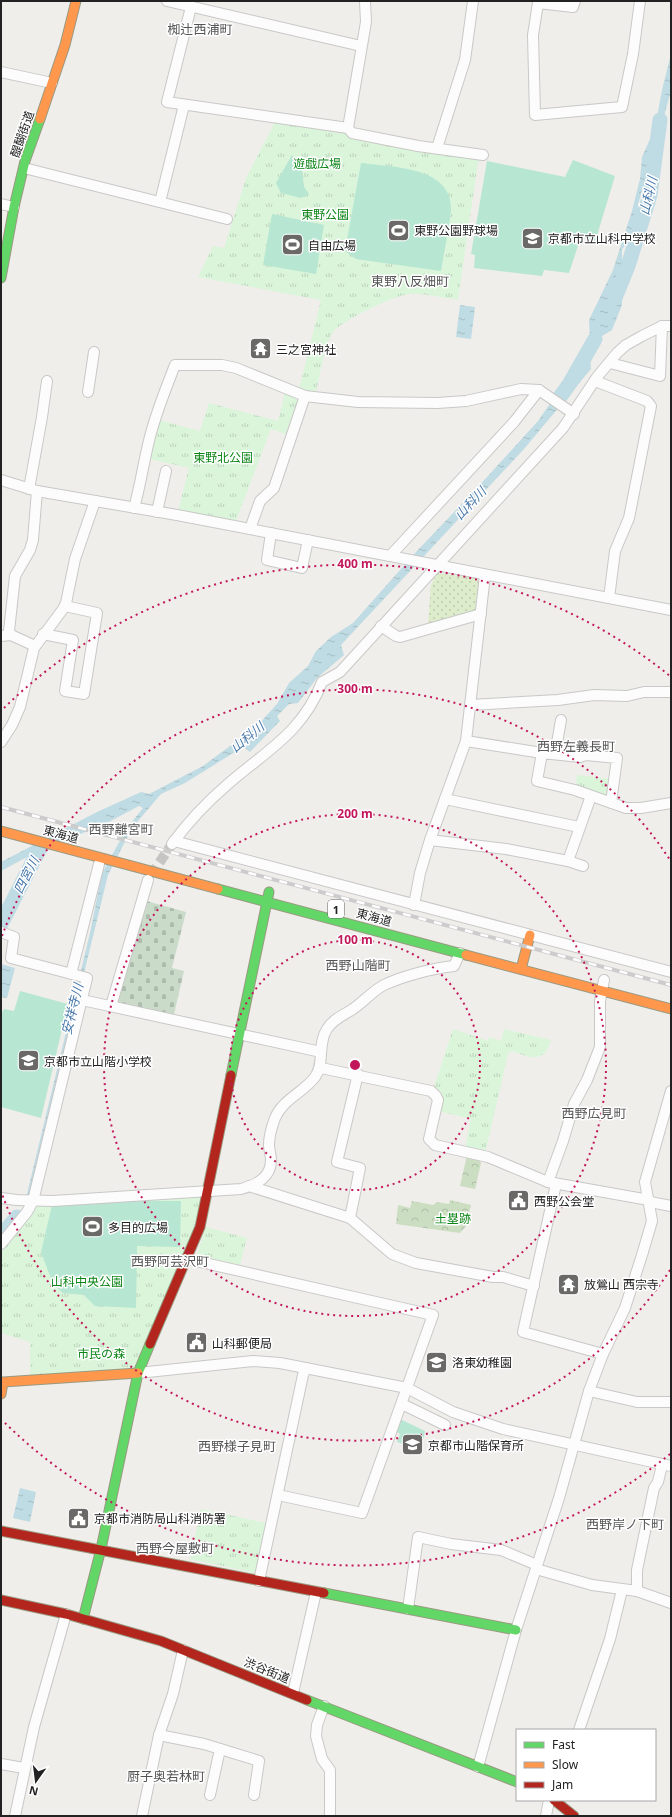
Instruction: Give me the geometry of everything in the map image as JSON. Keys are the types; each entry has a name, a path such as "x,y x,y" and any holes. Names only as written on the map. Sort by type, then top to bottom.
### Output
{"main road":[{"name":"醍醐街道","path":"1,278 14,207 24,168 65,45 76,1"},
{"name":"東海道","path":"1,831 671,1009"},
{"path":"82,1618 101,1549 138,1373 200,1227 267,901 265,891 281,895"},
{"path":"521,969 530,935"},
{"path":"1,1394 3,1382 138,1373"},
{"path":"1,1531 101,1549 516,1630"},
{"name":"渋谷街道","path":"1,1600 82,1618 161,1641 453,1758 516,1782"},
{"path":"558,1802 574,1816"}],"street":[{"path":"167,1 361,46"},
{"path":"348,128 366,22 365,1"},
{"path":"437,148 465,60 473,1"},
{"path":"575,1 573,7 538,3 533,35 535,115 622,107 633,54 640,1"},
{"path":"191,6 167,102 348,128 352,133 437,148 483,154"},
{"path":"1,72 52,83"},
{"path":"160,202 184,105"},
{"path":"24,168 228,219"},
{"path":"1,204 14,207"},
{"path":"610,363 660,376 667,326"},
{"path":"667,326 626,345 617,353 595,381 574,414 563,428 434,565 340,672 322,682 316,699 307,714 290,732 228,784 186,825 173,843 671,972"},
{"path":"88,392 94,352"},
{"path":"134,508 140,487 148,445 159,408 175,366 222,365 236,368 305,396 358,402 437,403 466,401 521,389 539,390 574,414"},
{"path":"35,646 6,635 9,631 14,581 30,550 33,540 33,490 47,381"},
{"path":"595,381 647,401 651,406 629,518 615,551 609,598"},
{"path":"393,557 514,422 539,390"},
{"path":"250,529 260,501 274,488 305,396"},
{"path":"157,512 166,471"},
{"path":"1,480 33,490 250,529 671,610"},
{"path":"1,742 12,725 20,707 35,646 65,606 75,559 95,501"},
{"path":"271,533 267,560 302,568 308,540"},
{"path":"414,905 420,873 430,840 466,741 485,575"},
{"path":"43,634 73,640 65,691 84,694 97,613 65,606"},
{"path":"381,626 400,637 481,614"},
{"path":"470,704 558,700 594,695 627,696 644,692 671,692"},
{"path":"555,754 561,720"},
{"path":"466,741 542,753 580,757 586,755 617,758 611,803"},
{"path":"542,753 537,781 576,790 626,808 671,803"},
{"path":"568,861 590,796"},
{"path":"445,799 579,827"},
{"path":"430,840 506,849 568,861 583,866"},
{"path":"72,974 99,864"},
{"path":"111,1006 148,880"},
{"path":"1,932 14,937 11,958 88,978 33,1201 27,1212 1,1244"},
{"path":"1,1198 53,1201 241,1189 258,1183 266,1174 271,1162 269,1146 278,1110 288,1100 309,1084 321,1068 322,1038 334,1019 365,1001 383,985 436,968 454,966 460,952"},
{"path":"603,1354 523,1332 534,1286 552,1183 563,1141 574,1104 587,1080 600,1047 599,1020 604,980"},
{"path":"82,1000 321,1052"},
{"path":"321,1068 358,1074 434,1093 438,1100 429,1139 431,1143 488,1157 552,1183 671,1206"},
{"path":"350,1218 360,1168 337,1162 358,1074"},
{"path":"478,1767 516,1630 574,1445 589,1391 603,1354 625,1308 652,1220 645,1182 671,1091"},
{"path":"249,1186 350,1218 392,1254 416,1263 503,1278 534,1286"},
{"path":"187,1259 433,1315 362,1513 278,1496"},
{"path":"138,1373 253,1361 280,1362 407,1388 453,1412 503,1429 667,1465 654,1488 637,1570 637,1591"},
{"path":"259,1581 303,1376 306,1368"},
{"path":"589,1391 637,1402 671,1402"},
{"path":"402,1404 445,1425"},
{"path":"408,1609 418,1536 451,1544 501,1550 536,1567 592,1585 637,1591 671,1603"},
{"path":"579,1729 610,1640 622,1590"},
{"path":"293,1693 316,1592"},
{"path":"15,1816 35,1721 66,1614"},
{"path":"143,1816 159,1735 173,1694 183,1650"},
{"path":"324,1706 317,1725 316,1736 322,1759 330,1770 330,1816"},
{"path":"159,1735 204,1744 259,1761 254,1795"},
{"path":"210,1795 220,1749"},
{"path":"1,1764 24,1768"},
{"path":"546,1816 549,1801"}],"green space":[{"name":"東野公園","path":"277,118 487,158 478,162 458,300 420,294 402,295 357,315 333,332 324,354 315,397 305,396 291,436 271,429 234,526 177,515 189,468 145,458 155,419 200,431 209,403 278,421 286,388 298,393 321,300 198,277 213,246 224,248 246,178"},
{"path":"292,155 302,169 304,187 309,194 301,198 281,193 276,183"},
{"path":"573,160 615,176 595,242 581,237 569,273 544,270 542,276 474,268 475,255 471,254 487,161 565,177"},
{"name":"東野公園野球場","path":"361,163 403,168 418,172 431,177 442,185 449,196 451,210 441,271 356,259 345,251"},
{"name":"自由広場","path":"272,214 324,225 316,274 263,265"},
{"path":"437,573 476,578 479,582 475,614 428,625 431,585"},
{"path":"577,775 611,779 610,794 605,798 576,787"},
{"path":"143,900 186,912 172,968 184,971 173,1019 115,1005"},
{"path":"20,991 68,1004 41,1118 1,1107 1,1014 4,1009 14,1011"},
{"path":"453,1029 488,1041 489,1037 501,1041 504,1029 551,1040 545,1053 541,1056 525,1056 512,1051 508,1054 485,1154 465,1149 471,1119 438,1111 433,1090"},
{"name":"土塁跡","path":"467,1155 479,1159 481,1163 475,1189 460,1186"},
{"name":"山科中央公園","path":"208,1190 138,1373 30,1380 30,1342 1,1333 1,1244 33,1201"},
{"name":"土塁跡","path":"450,1200 471,1205 466,1226 460,1233 396,1224 398,1205 410,1208 412,1201 433,1205 437,1202 449,1204"},
{"name":"多目的広場","path":"53,1201 181,1201 180,1247 137,1246 136,1308 95,1306 84,1295 63,1293 53,1284 41,1252"},
{"path":"206,1227 247,1238 240,1265 197,1255"},
{"path":"400,1419 425,1431 421,1450 397,1442 400,1434 397,1432"},
{"path":"201,1509 266,1523 255,1573 190,1559"}],"water":[{"path":"671,54 671,91 638,204 638,213 632,238 622,249 622,305 612,330 602,336 590,357 591,369 524,449 341,645 344,655 317,678 298,703 289,704 277,716 280,721 250,752 243,747 185,783 161,794 132,828 108,875 27,1206 1,1241 1,1236 24,1206 90,933 102,873 127,828 143,808 139,806 103,825 38,851 1,871 1,862 97,812 141,792 149,794 203,766 257,726 277,704 289,683 308,666 316,651 331,637 353,623 416,552 538,421 556,395 580,373 590,340 589,320 613,270 632,211 640,179 642,157 655,128"},
{"path":"460,305 475,307 471,339 456,337"},
{"path":"1,964 15,968 7,998 1,997"},
{"path":"20,1488 36,1492 30,1522 13,1518"}],"waterway":[{"name":"山科川","path":"615,298 628,266 650,195 660,120"},
{"name":"山科川","path":"560,397 570,383 595,339"},
{"name":"四宮川","path":"1,924 40,848"},
{"name":"安祥寺川","path":"1,1236 17,1217"}],"tunnel":[{"path":"151,875 172,844"}],"railway":[{"path":"1,807 671,985"}],"traffic: fast":[{"path":"1,278 14,207 25,161 40,119"},
{"path":"218,889 466,955"},
{"path":"231,1075 269,892"},
{"path":"83,1619 101,1549 138,1373 150,1344"},
{"path":"324,1593 516,1630"},
{"path":"307,1700 516,1782"}],"traffic: slow":[{"path":"40,119 65,45 76,1"},
{"path":"1,831 218,889"},
{"path":"521,969 530,935"},
{"path":"466,955 671,1009"},
{"path":"1,1394 3,1382 138,1373"}],"traffic: jam":[{"path":"150,1344 200,1227 231,1075"},
{"path":"1,1531 324,1593"},
{"path":"1,1600 66,1614 161,1641 307,1700"},
{"path":"555,1801 574,1816"}],"place":[{"name":"東野公園野球場","path":"398,230"},
{"name":"京都市立山科中学校","path":"532,238"},
{"name":"自由広場","path":"293,245"},
{"name":"三之宮神社","path":"260,349"},
{"name":"京都市立山階小学校","path":"28,1061"},
{"name":"西野公会堂","path":"518,1201"},
{"name":"多目的広場","path":"92,1227"},
{"name":"放鶯山 西宗寺","path":"568,1284"},
{"name":"山科郵便局","path":"197,1343"},
{"name":"洛東幼稚園","path":"437,1362"},
{"name":"京都市山階保育所","path":"413,1445"},
{"name":"京都市消防局山科消防署","path":"78,1518"}],"district":[{"name":"椥辻西浦町","path":"200,29"},
{"name":"東野八反畑町","path":"410,281"},
{"name":"西野左義長町","path":"576,746"},
{"name":"西野離宮町","path":"121,829"},
{"name":"西野山階町","path":"358,965"},
{"name":"西野広見町","path":"594,1113"},
{"name":"西野阿芸沢町","path":"170,1261"},
{"name":"西野様子見町","path":"237,1446"},
{"name":"西野岸ノ下町","path":"625,1524"},
{"name":"西野今屋敷町","path":"175,1548"},
{"name":"厨子奥若林町","path":"166,1776"}],"park label":[{"name":"遊戯広場","path":"317,163"},
{"name":"東野北公園","path":"223,457"},
{"name":"市民の森","path":"101,1353"}]}
